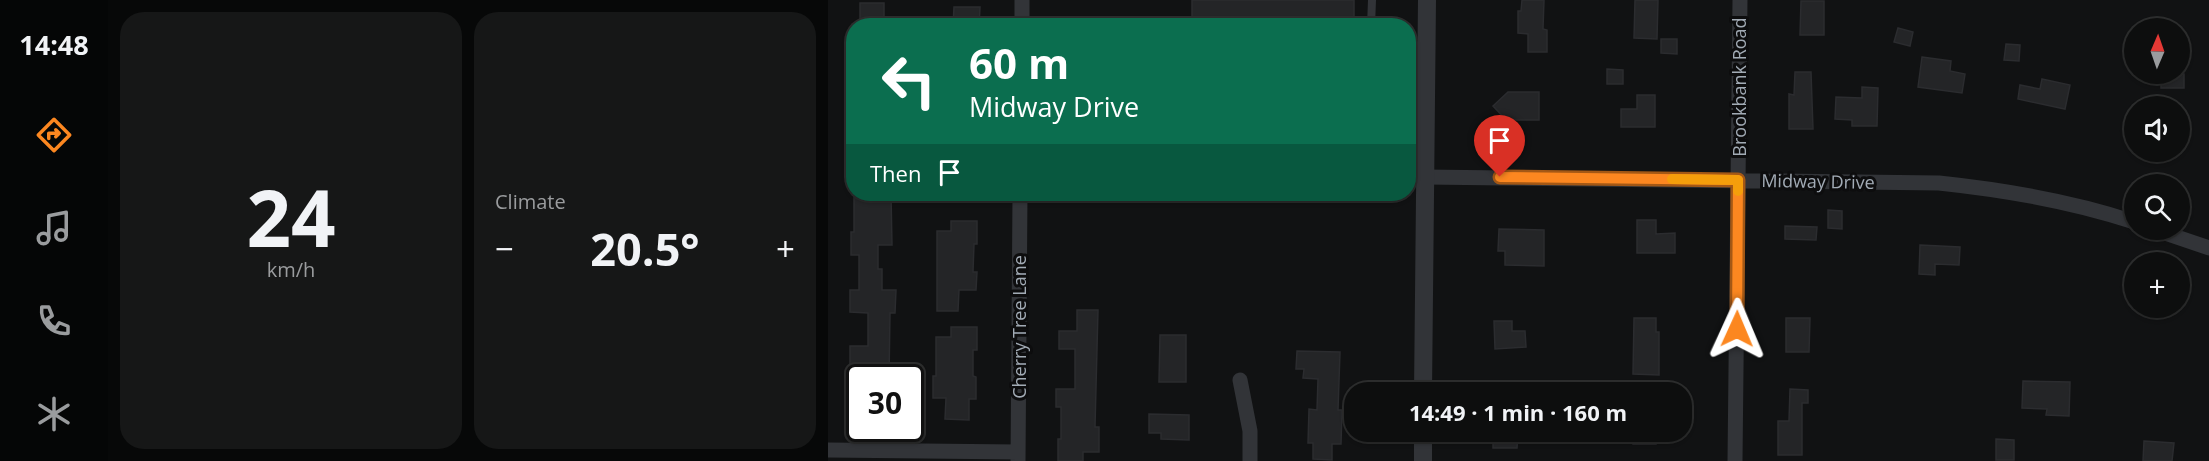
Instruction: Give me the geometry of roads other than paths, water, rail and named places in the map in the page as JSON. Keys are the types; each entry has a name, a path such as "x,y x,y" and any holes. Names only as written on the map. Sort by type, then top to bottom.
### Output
{"street":[{"path":"1022,0 1022,18"},
{"path":"1423,382 1425,177 1417,82 1427,0"},
{"name":"Brookbank Road","path":"1735,461 1740,0"},
{"name":"Midway Drive","path":"1425,177 1892,182 1973,187 2044,198 2124,219"},
{"name":"Cherry Tree Lane","path":"1018,457 1020,201"},
{"path":"2185,240 2209,248"},
{"path":"1240,380 1250,431 1250,461"},
{"path":"1423,442 1423,461"},
{"path":"828,450 1018,457"}],"lane":[{"path":"1371,18 1372,0"}]}
